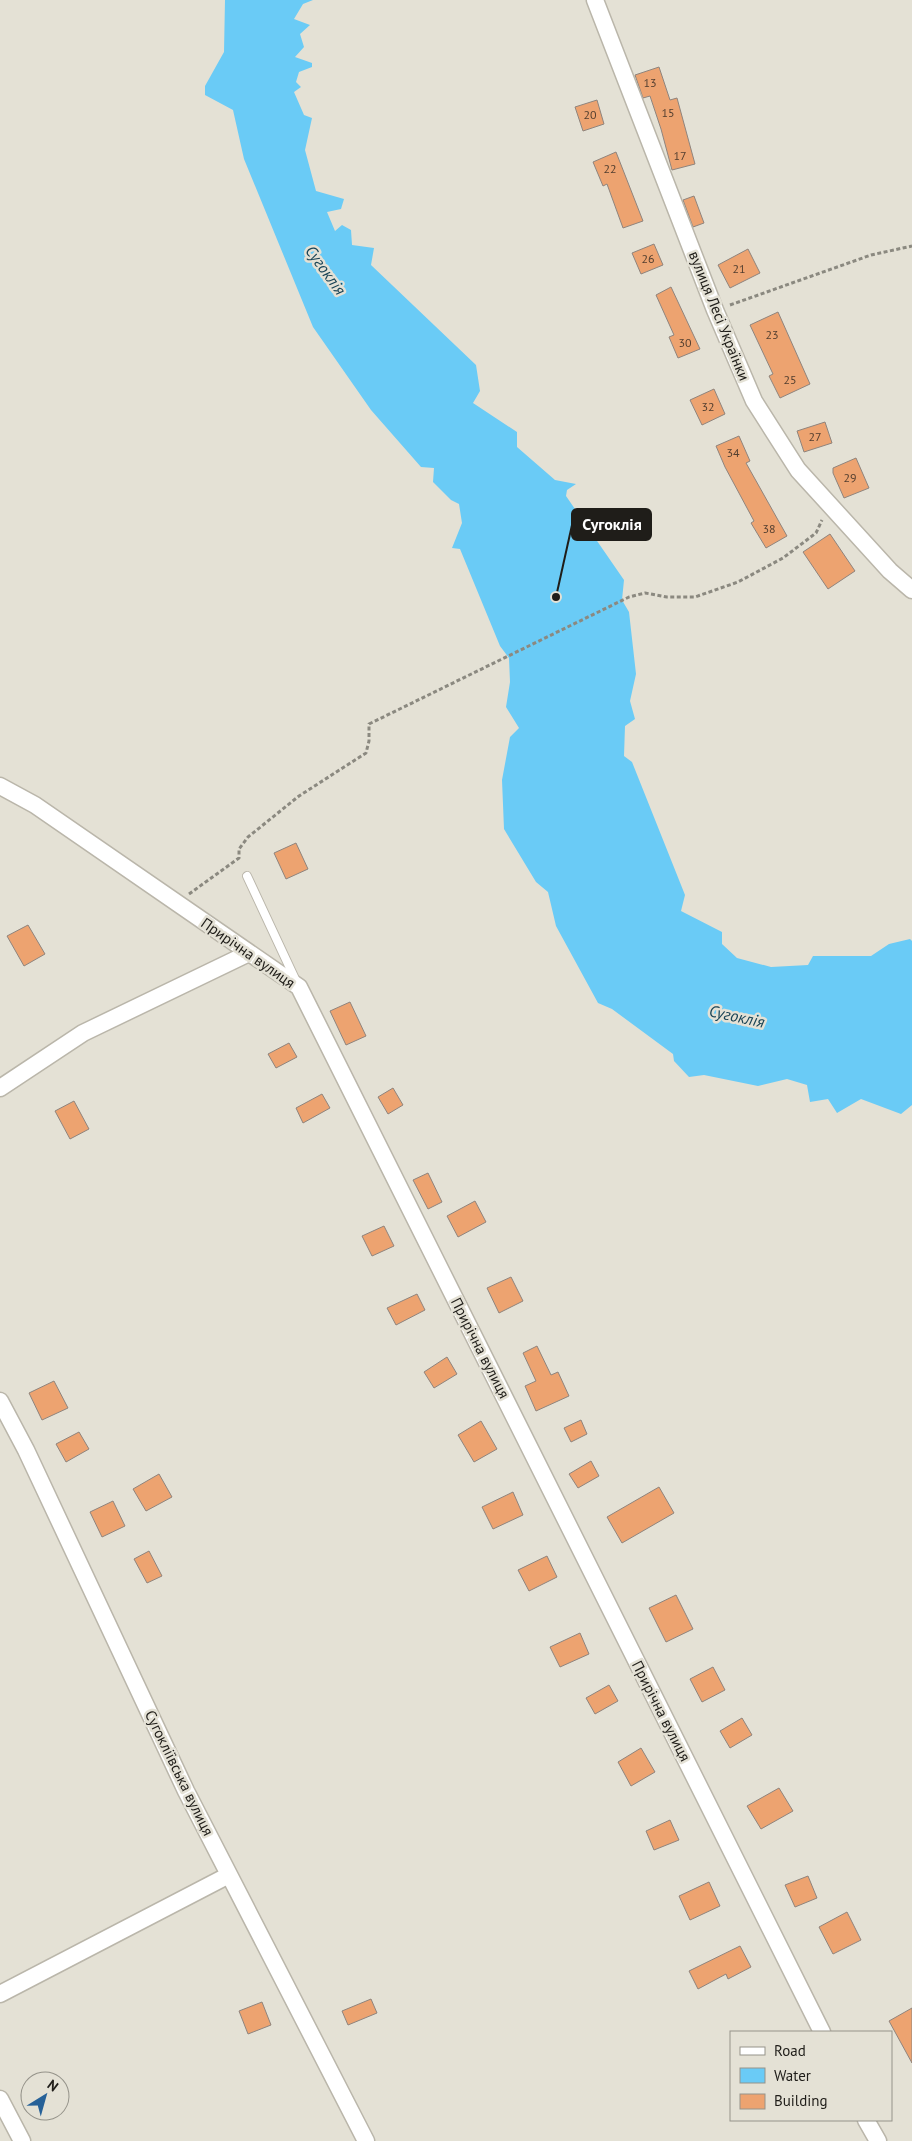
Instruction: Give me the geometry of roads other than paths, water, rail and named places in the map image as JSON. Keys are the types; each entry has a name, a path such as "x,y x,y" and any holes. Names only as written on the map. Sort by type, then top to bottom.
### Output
{"street":[{"name":"вулиця Лесі Українки","path":"595,0 715,310 754,401 798,470 890,571 912,590"},
{"name":"Прирічна вулиця","path":"0,786 35,805 299,987 821,2031"},
{"path":"0,1088 83,1033 249,953"},
{"name":"Сугокліївська вулиця","path":"0,1401 26,1450 186,1791 366,2141"},
{"path":"0,1994 229,1874"},
{"path":"0,2099 22,2141"},
{"path":"867,2121 878,2141"}],"lane":[{"path":"247,876 299,987"}],"water":[{"path":"225,0 313,0 303,4 294,19 310,25 300,34 304,47 295,57 312,63 312,67 299,72 296,82 301,87 294,92 304,115 312,118 305,150 316,191 344,199 341,209 327,212 335,231 342,225 351,230 352,245 374,248 371,265 476,365 480,391 473,403 517,432 517,447 555,480 576,484 567,490 566,496 624,580 622,600 629,612 636,674 630,701 635,719 625,726 624,756 632,762 685,895 681,911 722,932 722,944 737,958 771,967 808,965 813,956 871,956 889,944 910,939 912,941 912,1105 901,1114 861,1099 837,1113 828,1099 810,1102 807,1085 787,1079 758,1086 704,1075 689,1077 674,1061 673,1054 612,1009 598,1003 556,926 548,892 536,882 504,829 502,780 510,737 519,728 506,707 510,682 509,658 500,646 460,549 452,548 462,523 459,504 451,500 433,482 434,468 421,467 371,410 313,327 244,159 233,110 205,95 205,86 224,52"}],"place":[{"name":"Сугоклія","path":"556,597"}]}
